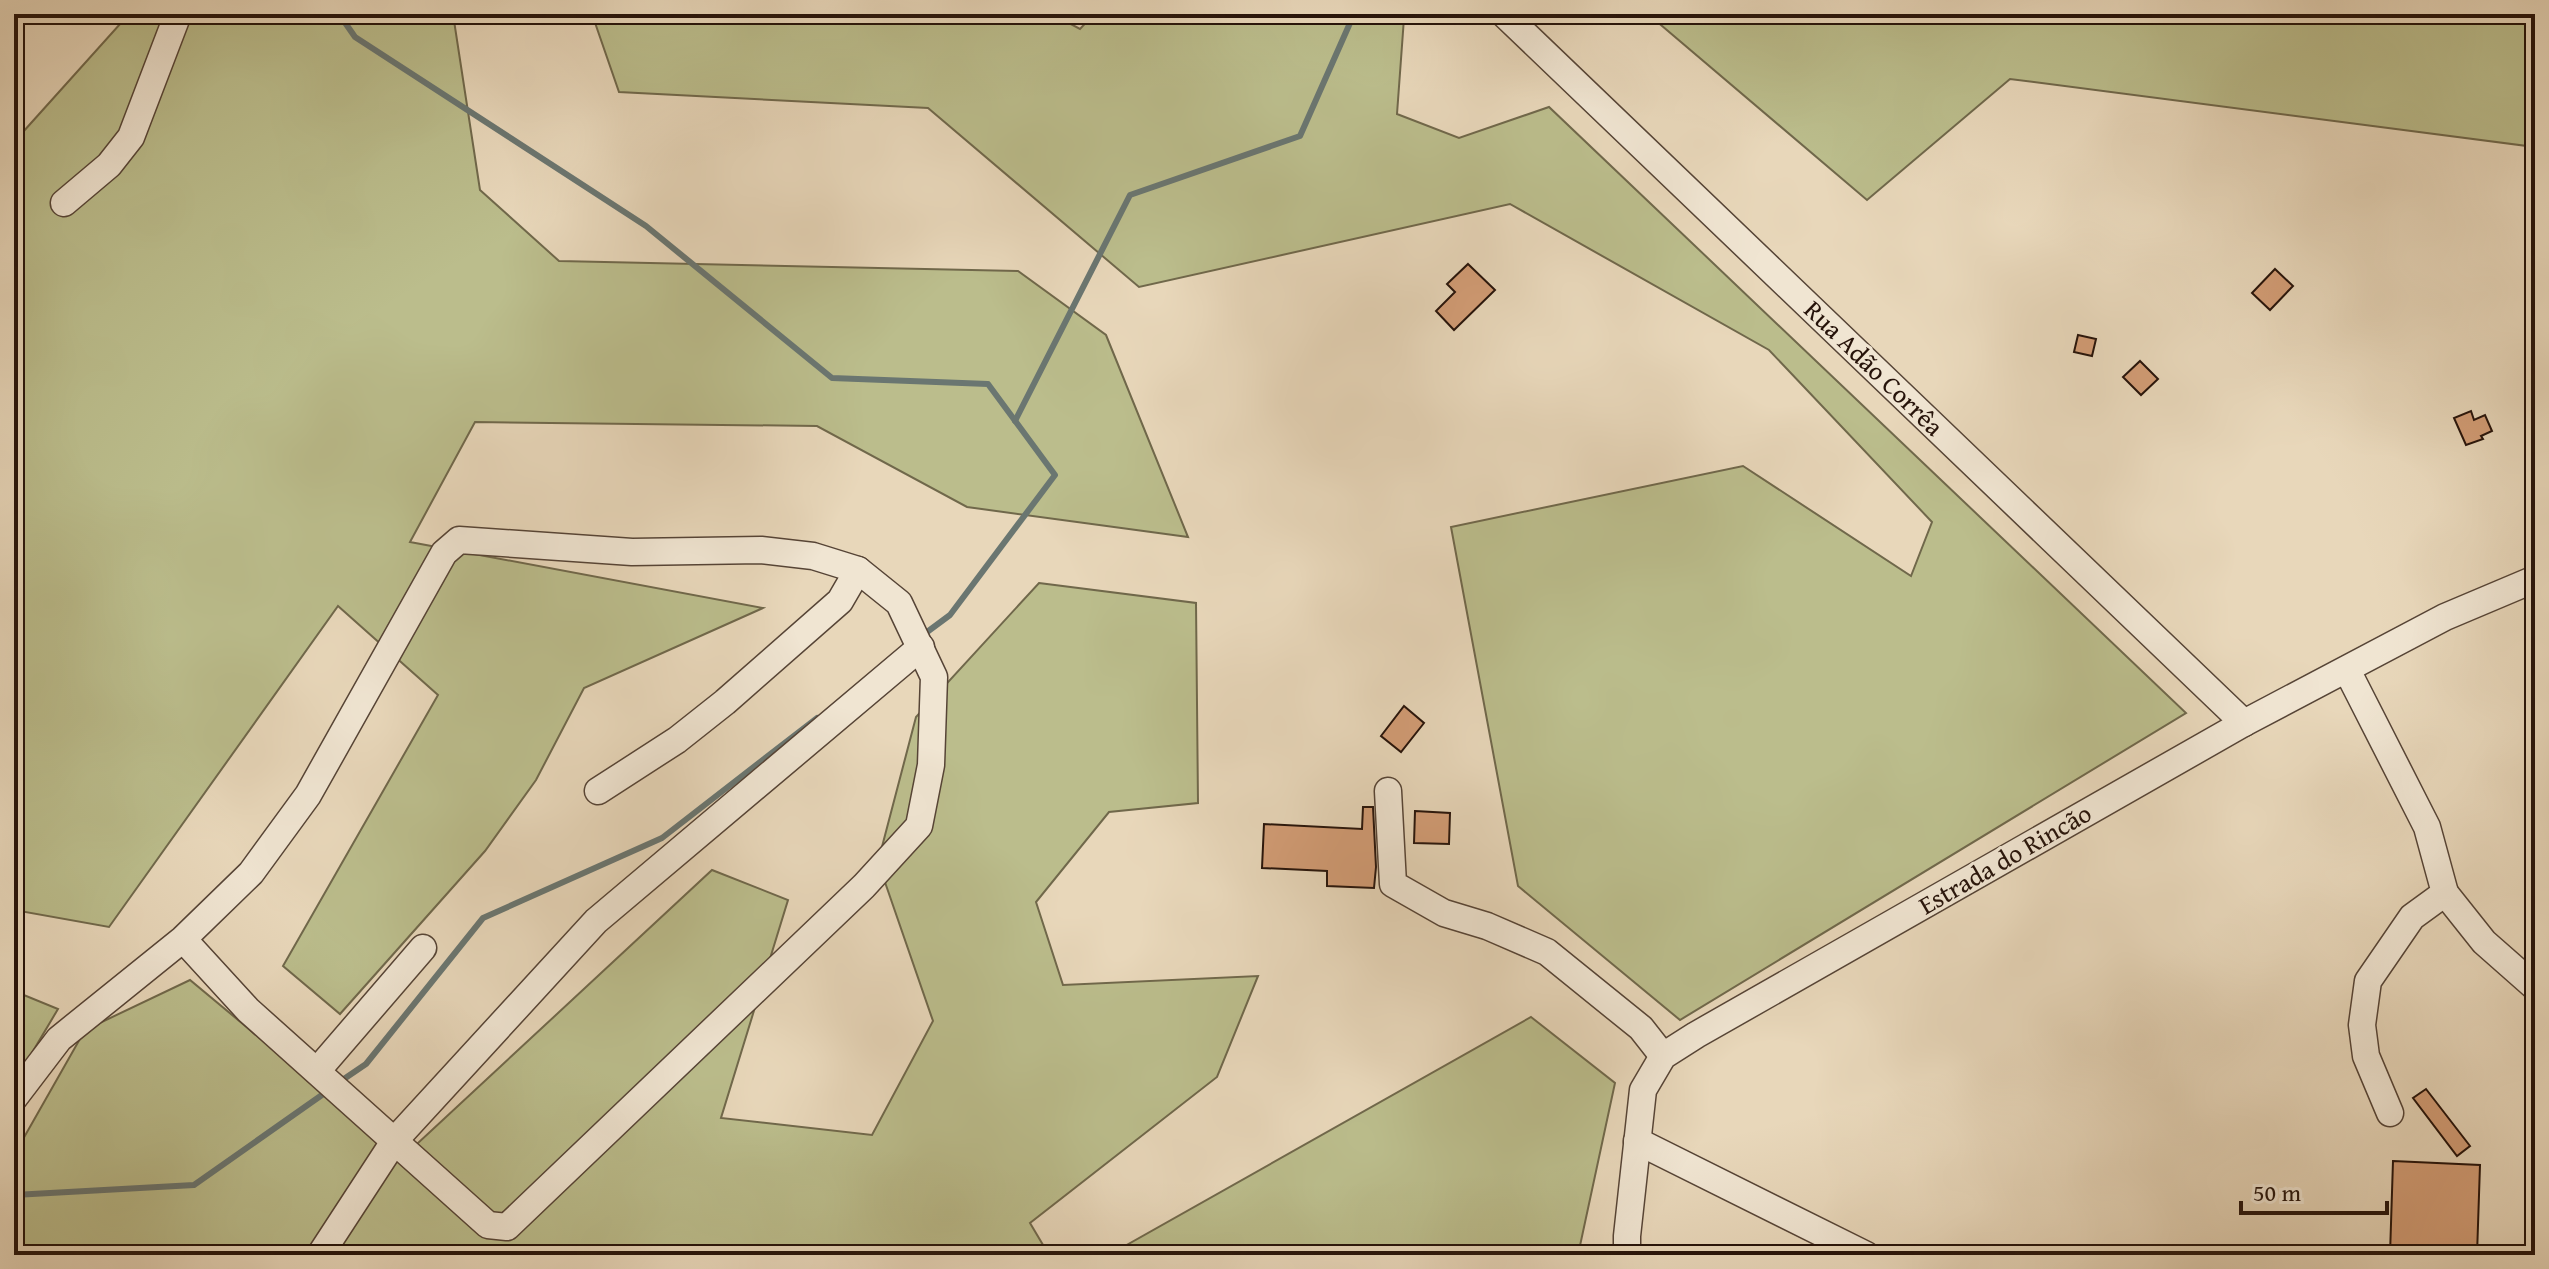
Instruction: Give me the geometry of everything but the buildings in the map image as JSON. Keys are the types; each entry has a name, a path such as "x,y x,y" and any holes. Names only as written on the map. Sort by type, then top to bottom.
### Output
{"street":[{"path":"64,203 109,165 131,137 178,14"},
{"name":"Rua Adão Corrêa","path":"1504,14 2244,723"},
{"path":"14,1098 59,1039 183,939 251,873 308,795 444,553 459,540 632,552 761,550 813,556 858,570 899,603 934,677 931,765 919,826 864,886 507,1227 488,1225 248,1010 183,939"},
{"path":"598,791 677,740 725,702 840,601 858,570"},
{"name":"Estrada do Rincão","path":"1627,1255 1643,1090 1663,1056 2244,723 2445,617 2535,579"},
{"path":"320,1255 395,1140 596,921 921,647"},
{"path":"2347,670 2427,827 2445,893 2490,948 2535,987"},
{"path":"1388,791 1393,884 1444,913 1487,926 1547,952 1641,1028 1663,1056"},
{"path":"2390,1113 2366,1056 2362,1025 2368,981 2412,917 2445,893"},
{"path":"317,1071 423,948"},
{"path":"1637,1141 1866,1255"}],"green space":[{"path":"129,14 453,14 480,190 559,261 1018,271 1106,335 1188,537 967,507 817,426 475,422 410,542 763,608 584,688 536,780 485,851 340,1014 283,966 438,695 338,606 109,927 14,910 14,142"},
{"path":"592,14 1052,14 1080,29 1094,14 1399,14 1404,18 1397,114 1459,138 1549,107 2186,713 1680,1020 1518,886 1451,527 1743,466 1911,576 1932,522 1769,350 1510,204 1139,287 928,108 619,92"},
{"path":"1648,14 2535,14 2535,147 2010,79 1867,200"},
{"path":"1039,583 1196,603 1198,803 1109,812 1036,902 1063,985 1258,976 1217,1077 1030,1223 1049,1255 14,1255 14,1155 85,1030 190,980 403,1157 712,870 788,900 721,1118 872,1135 933,1021 878,862 916,717"},
{"path":"14,991 58,1009 14,1083"},
{"path":"1531,1017 1615,1083 1578,1255 1109,1255"}],"waterway":[{"path":"339,14 355,37 646,226 832,378 988,384 1055,475 950,615 923,635"},
{"path":"1015,421 1130,195 1300,136 1354,14"},
{"path":"338,1083 366,1064 483,918 662,838 817,718"},
{"path":"14,1195 194,1185 329,1090"}]}
